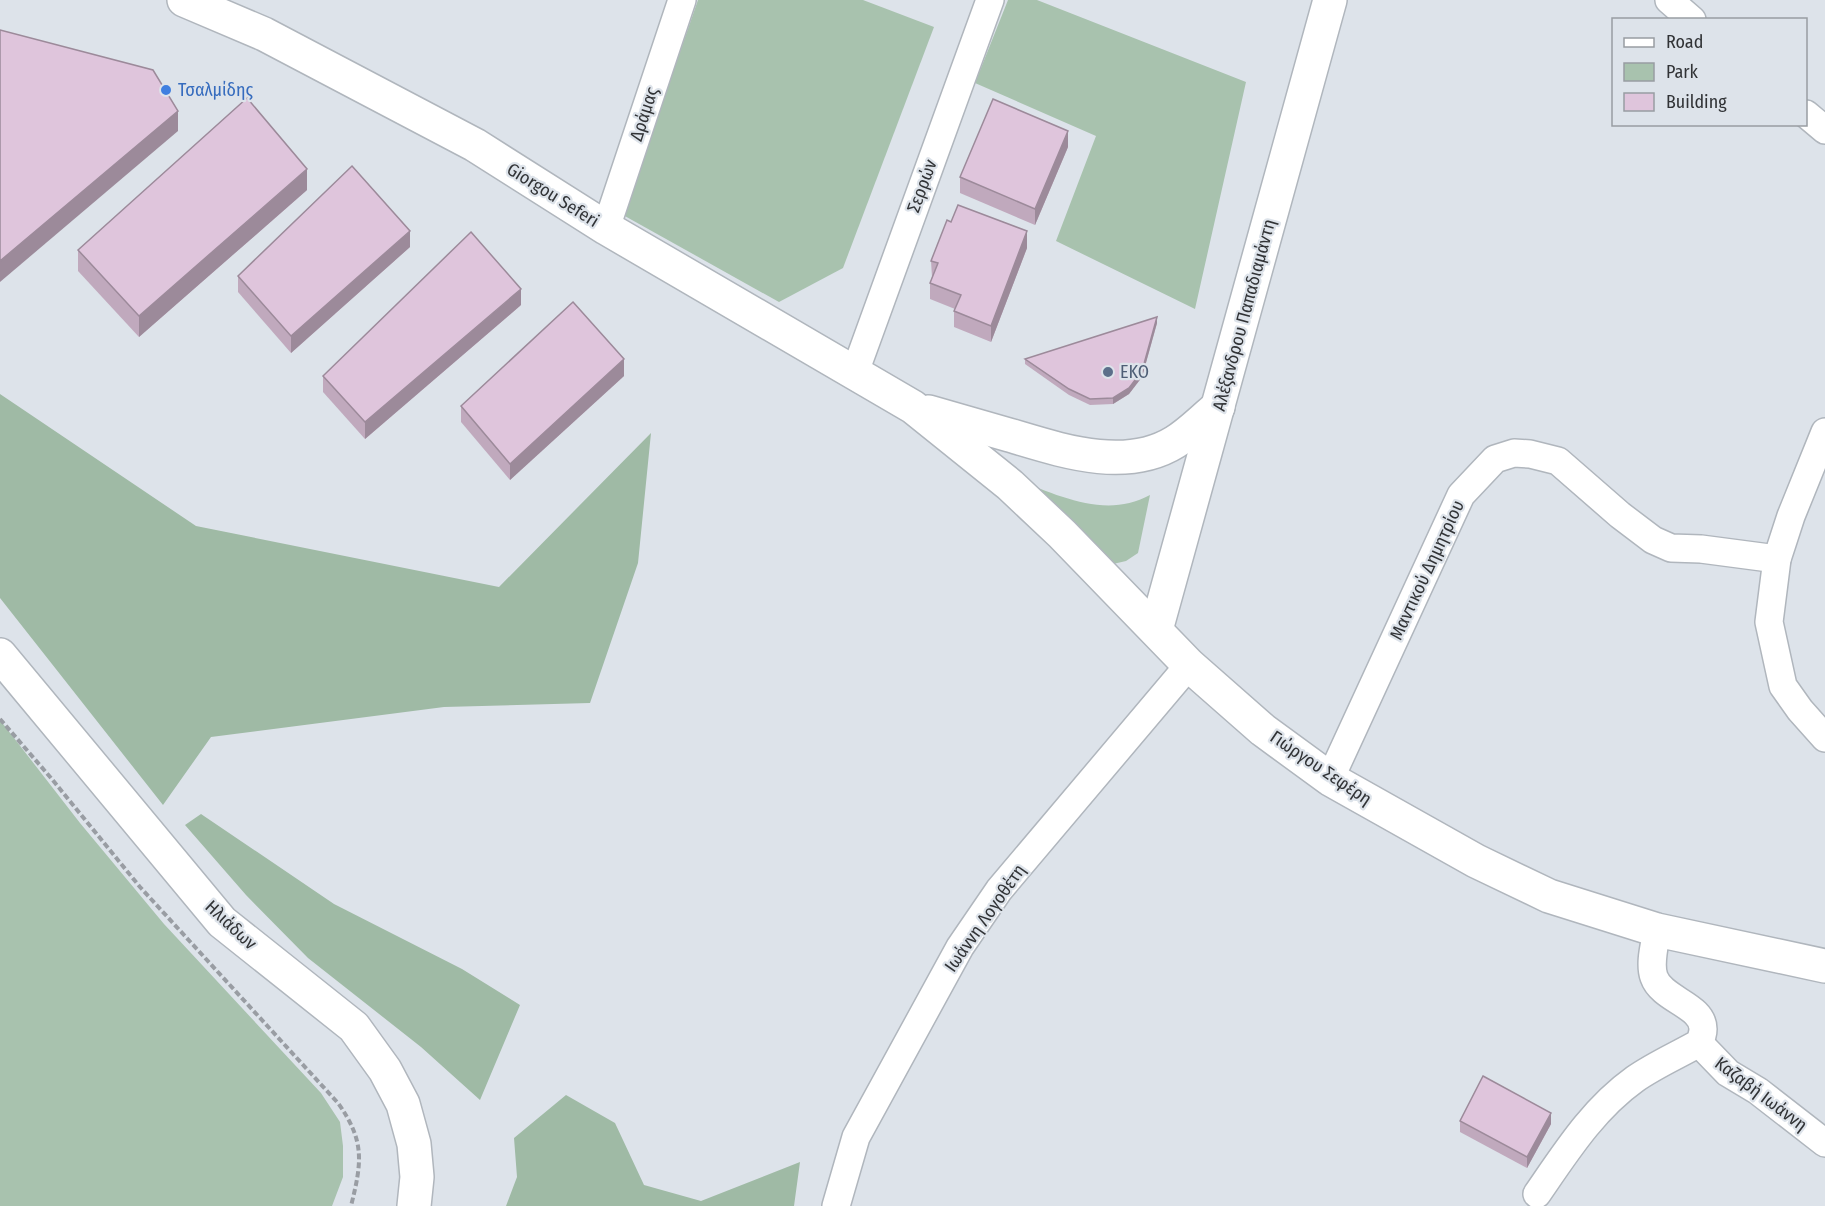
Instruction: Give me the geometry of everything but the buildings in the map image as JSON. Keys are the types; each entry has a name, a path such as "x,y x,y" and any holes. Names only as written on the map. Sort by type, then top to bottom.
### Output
{"main road":[{"name":"Giorgou Seferi","path":"184,0 264,34 475,145 606,228 913,407"},
{"name":"Αλέξανδρου Παπαδιαμάντη","path":"1156,630 1330,0"},
{"path":"913,407 1061,451 1096,457 1150,452 1174,442 1218,407"},
{"name":"Γιώργου Σεφέρη","path":"913,407 1010,485 1062,534 1190,665 1263,730 1330,779 1476,861 1549,896 1657,930 1825,966"},
{"name":"Ηλιάδων","path":"0,656 222,922 354,1027 385,1070 403,1104 414,1144 417,1178 414,1206"}],"street":[{"name":"Δράμας","path":"606,228 682,0"},
{"name":"Σερρών","path":"855,372 990,0"},
{"path":"1669,0 1690,18"},
{"path":"1807,115 1825,130"},
{"path":"1825,432 1791,516 1777,560 1769,622 1783,686 1800,710 1825,738"},
{"name":"Μαντικού Δημητρίου","path":"1330,779 1461,495 1495,459 1514,453 1530,454 1558,461 1620,515 1653,540 1671,548 1701,549 1777,560"},
{"name":"Ιωάννη Λογοθέτη","path":"836,1206 856,1137 960,947 999,890 1190,665"},
{"path":"1537,1194 1577,1135 1593,1116 1636,1079 1700,1043 1703,1028 1698,1014 1664,992 1654,978 1652,963 1657,930"},
{"name":"Καζαβή Ιωάννη","path":"1700,1043 1728,1073 1758,1091 1825,1143"}],"path":[{"path":"0,719 140,887 338,1102 350,1120 359,1146 359,1174 351,1206"}],"green space":[{"path":"698,0 863,0 934,27 843,268 779,302 623,215"},
{"path":"1008,0 1037,0 1246,82 1195,309 1056,241 1096,136 975,83"},
{"path":"0,394 196,526 499,587 651,433 638,563 590,703 444,707 211,737 163,805 0,598"},
{"path":"1017,480 1066,498 1100,505 1133,502 1150,495 1138,553 1126,561 1113,564"},
{"path":"0,720 80,823 164,924 321,1093 340,1122 343,1146 343,1177 332,1206 0,1206"},
{"path":"201,814 334,904 462,969 520,1005 480,1100 421,1047 308,958 246,895 185,825"},
{"path":"566,1095 615,1123 644,1185 701,1201 800,1162 794,1206 506,1206 517,1177 514,1138"}],"place":[{"name":"Τσαλμίδης","path":"166,90"},
{"name":"EKO","path":"1108,372"}]}
